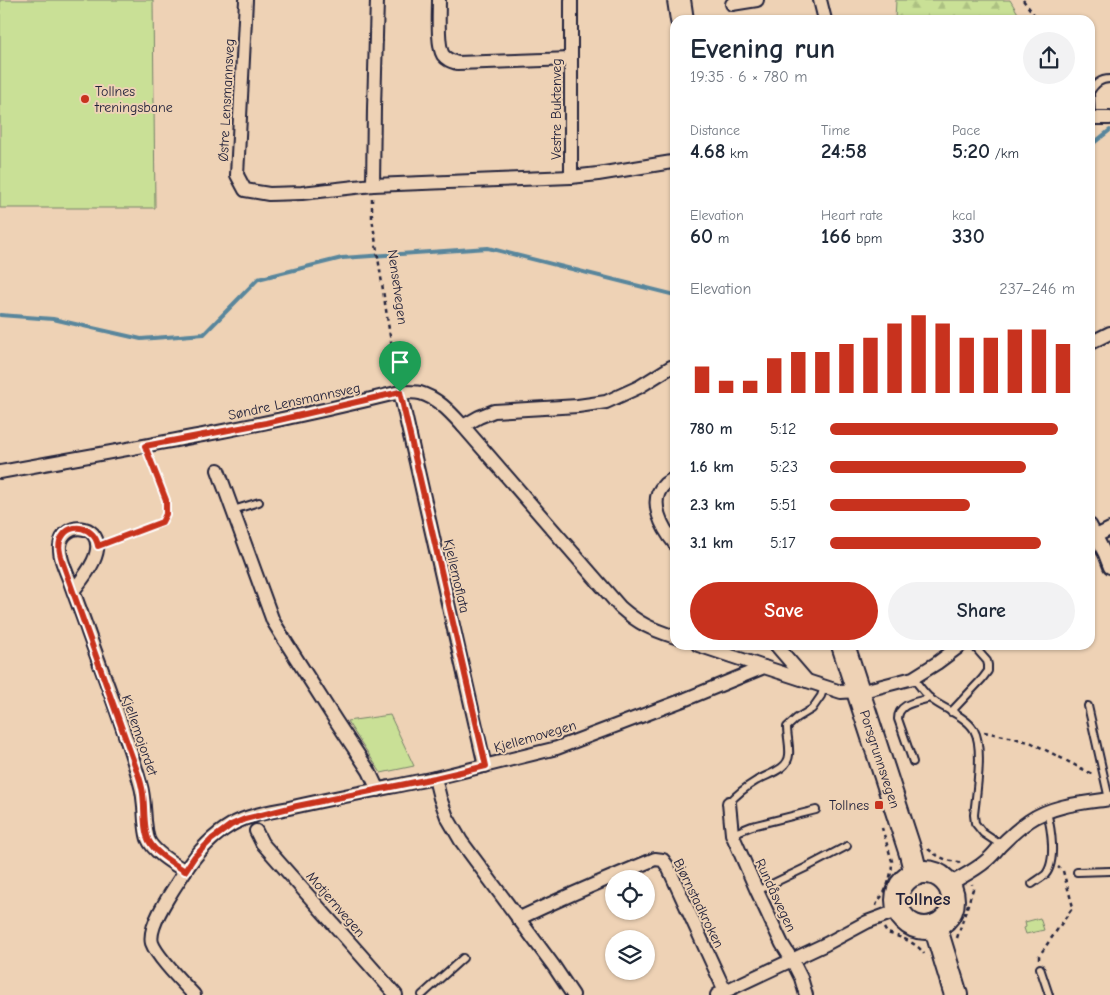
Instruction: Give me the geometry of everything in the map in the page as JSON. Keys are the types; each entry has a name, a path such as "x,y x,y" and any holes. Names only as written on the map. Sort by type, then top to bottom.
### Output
{"highway":[{"path":"679,0 681,15"},
{"path":"692,0 693,15"},
{"name":"Porsgrunnsvegen","path":"845,650 916,874"},
{"path":"923,872 938,875 948,885 952,892 952,908 942,922 927,928 918,927 903,918 891,918 900,888 904,882 916,874 923,872"},
{"path":"935,926 956,995"}],"street":[{"name":"Østre Lensmannsveg","path":"246,0 237,175 245,190 269,194 302,193 373,186"},
{"path":"377,0 373,186 571,177"},
{"path":"439,0 440,45 443,55 449,61 457,63 571,59"},
{"name":"Vestre Buktenveg","path":"572,0 571,177 670,162"},
{"path":"732,4 758,0"},
{"path":"820,0 824,15"},
{"path":"1095,118 1110,118"},
{"path":"1095,340 1110,333"},
{"path":"463,426 494,411 578,406 606,402 639,387 670,368"},
{"name":"Søndre Lensmannsveg","path":"0,472 266,423 400,392 419,393 435,400 448,410 620,607 633,619 649,628 670,635"},
{"name":"Kjellemoflata","path":"400,392 486,766"},
{"path":"218,470 273,621 369,771 378,790"},
{"path":"670,481 658,493 657,503 663,527 670,537"},
{"name":"Kjellemojordet","path":"98,546 97,539 85,528 73,529 62,537 60,551 136,768 143,792 148,840 154,848 185,871"},
{"path":"1095,533 1110,529"},
{"path":"1095,539 1110,566"},
{"path":"73,591 96,556 98,546"},
{"path":"713,650 841,692 867,690 913,678 954,650"},
{"path":"780,650 806,681"},
{"name":"Kjellemovegen","path":"435,778 557,748 764,667"},
{"path":"194,995 155,950 151,936 157,918 185,871 195,856 212,839 231,825 245,819 297,806 435,778 447,817 461,841 573,995"},
{"path":"948,885 977,868 1000,845 1029,821 1047,812 1067,806 1109,799"},
{"name":"Rundåsvegen","path":"729,803 732,834 782,944 792,960 806,995"},
{"name":"Motjernvegen","path":"256,831 262,843 396,995"},
{"name":"Bjørnstadkroken","path":"518,919 615,875 655,859 663,860 668,867 721,993"},
{"path":"721,993 867,922 891,918"}],"lane":[{"path":"1095,86 1106,79 1110,79"},
{"path":"233,510 259,502"},
{"path":"951,712 988,671 987,661 977,650"},
{"path":"913,678 930,698 966,721 974,730 979,754 974,814 975,823 984,833 1000,845"},
{"path":"729,803 738,793 757,780 780,769 787,762 789,755 787,727 812,709 821,696 824,687"},
{"path":"913,762 898,714 901,708 930,698"},
{"path":"1088,706 1109,799"},
{"path":"732,834 752,826 816,810"},
{"path":"1032,884 1046,874 1051,863 1051,833 1047,812"},
{"path":"757,891 847,846"},
{"path":"1077,872 1110,871"},
{"path":"422,995 463,958"},
{"path":"1040,968 1049,995"}],"path":[{"path":"1023,0 1034,15"},
{"name":"Nensetvegen","path":"373,186 372,218 400,392"},
{"path":"98,546 162,522 166,514 166,500 145,446"},
{"path":"974,730 1032,743 1079,769 1104,780"},
{"path":"876,908 876,903 888,885 892,867 882,825"},
{"path":"927,848 936,856 948,862 959,862"},
{"path":"1040,968 1039,956 1073,907 1063,871 1051,863"},
{"path":"956,939 973,885"},
{"path":"891,918 887,933 905,939 922,950 926,958"}],"green space":[{"name":"Tollnes treningsbane","path":"0,0 153,0 155,208 0,208"},
{"path":"896,0 1010,0 1019,15 895,15"},
{"path":"390,715 414,766 381,773 347,721"},
{"path":"1040,918 1044,930 1026,934 1025,922"}],"waterway":[{"path":"1095,142 1110,130"},
{"path":"0,315 53,319 141,339 204,334 258,279 342,258 488,248 670,294"}],"place":[{"name":"Tollnes treningsbane","path":"85,99"},
{"name":"Tollnes","path":"879,805"}],"district":[{"name":"Tollnes","path":"923,898"}],"route":[{"path":"400,392 486,766 297,806 245,819 231,825 212,839 195,856 185,871 154,848 148,840 143,792 62,561 60,544 62,537 73,529 85,528 97,539 98,546 162,522 166,514 166,500 145,446 266,423 400,392"}]}
